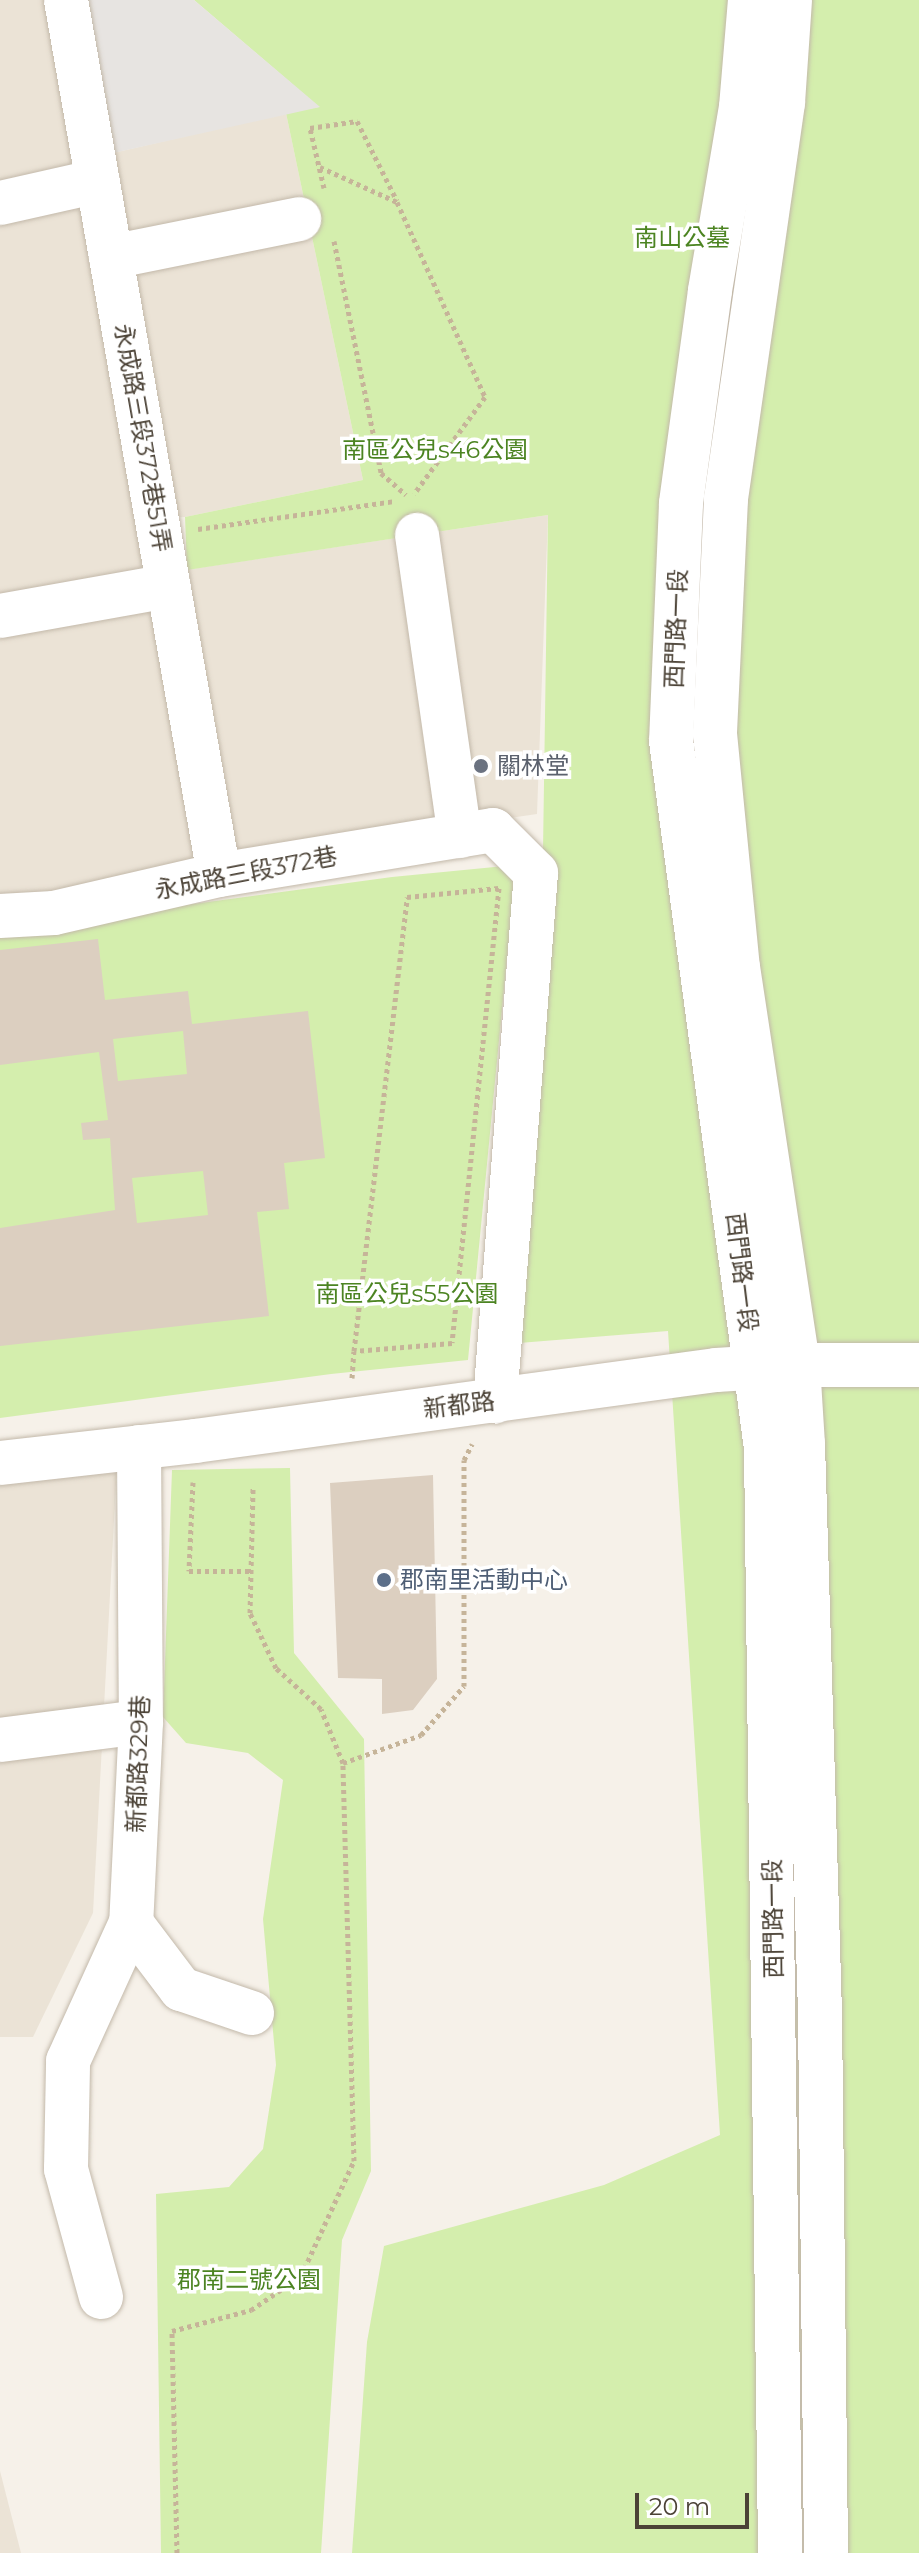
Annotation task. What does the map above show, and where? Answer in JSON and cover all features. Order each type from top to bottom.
[{"type":"street","name":"永成路三段372巷51弄","points":[[66,0],[162,535],[168,586],[219,875]]},
{"type":"street","name":"西門路一段","points":[[750,0],[741,107],[710,291],[681,504],[671,741],[766,1448],[780,2553]]},
{"type":"street","name":"西門路一段","points":[[790,0],[783,103],[726,499],[715,734],[738,967],[798,1365],[811,1629],[826,2553]]},
{"type":"street","points":[[0,203],[98,181]]},
{"type":"street","points":[[111,257],[319,215]]},
{"type":"street","points":[[414,517],[477,833],[536,873],[495,1401]]},
{"type":"street","points":[[0,616],[168,586]]},
{"type":"street","name":"永成路三段372巷","points":[[0,916],[54,913],[219,875],[477,833]]},
{"type":"street","name":"新都路","points":[[0,1463],[195,1441],[754,1367],[919,1365]]},
{"type":"street","name":"新都路329巷","points":[[131,1923],[141,1722],[139,1447]]},
{"type":"street","points":[[0,1740],[141,1722]]},
{"type":"street","points":[[101,2297],[66,2169],[68,2061],[131,1923],[181,1989],[252,2013]]},
{"type":"path","points":[[357,121],[485,397],[414,517],[381,473],[319,215],[320,167],[310,128],[357,121]]},
{"type":"path","points":[[320,167],[397,202]]},
{"type":"path","points":[[162,535],[414,517]]},
{"type":"path","points":[[499,888],[452,1343],[354,1351],[407,897],[499,888]]},
{"type":"path","points":[[343,1763],[421,1735],[464,1686],[464,1460],[495,1401]]},
{"type":"path","points":[[195,1441],[189,1571],[251,1571]]},
{"type":"shaded area","points":[[0,0],[81,0],[113,153],[286,113],[363,480],[185,517],[152,518],[158,574],[548,515],[537,814],[225,860],[0,906]]},
{"type":"shaded area","points":[[81,0],[194,0],[320,107],[113,153]]},
{"type":"shaded area","points":[[117,1464],[93,1913],[33,2037],[0,2037],[0,1480]]},
{"type":"shaded area","points":[[0,2471],[21,2553],[0,2553]]},
{"type":"green space","name":"南山公墓","points":[[194,0],[919,0],[919,2553],[352,2553],[367,2342],[384,2246],[604,2185],[720,2135],[668,1331],[519,1343],[543,850],[548,515],[187,570],[185,517],[363,480],[286,113],[319,107]]},
{"type":"green space","name":"南區公兒s55公園","points":[[516,865],[468,1360],[331,1374],[0,1418],[0,930],[392,877]]},
{"type":"green space","name":"郡南二號公園","points":[[290,1468],[294,1653],[364,1739],[371,2171],[342,2240],[321,2553],[161,2553],[156,2194],[229,2187],[263,2149],[276,2065],[263,1919],[283,1780],[248,1753],[186,1743],[163,1717],[172,1470]]},
{"type":"building","points":[[98,939],[105,1000],[188,991],[192,1024],[308,1011],[325,1158],[284,1163],[289,1209],[257,1212],[269,1316],[0,1346],[0,1228],[115,1210],[110,1138],[83,1140],[81,1123],[108,1120],[99,1052],[0,1065],[0,950]],"holes":[[[183,1031],[187,1074],[118,1081],[113,1039]],[[203,1171],[208,1215],[137,1223],[132,1178]]]},
{"type":"building","name":"郡南里活動中心","points":[[433,1475],[437,1679],[413,1710],[382,1714],[382,1679],[338,1678],[330,1483]]},
{"type":"place","name":"關林堂","points":[[481,766]]},
{"type":"place","name":"郡南里活動中心","points":[[384,1580]]},
{"type":"park label","name":"南區公兒s46公園","points":[[435,450]]}]
